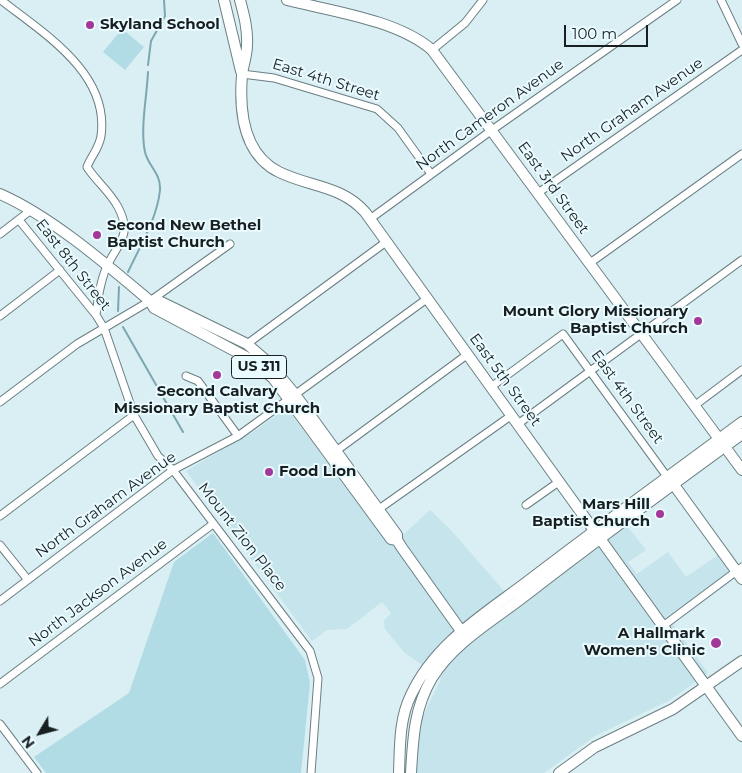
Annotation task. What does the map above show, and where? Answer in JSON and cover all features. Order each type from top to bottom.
[{"type":"main road","name":"East 5th Street","points":[[224,0],[242,74],[244,127],[251,146],[260,159],[281,173],[344,194],[356,203],[428,298],[742,736]]},
{"type":"main road","name":"East 5th Street","points":[[240,0],[247,35],[247,51],[242,74]]},
{"type":"main road","name":"East 3rd Street","points":[[287,0],[397,28],[416,37],[432,50],[742,470]]},
{"type":"main road","name":"US 311","points":[[0,194],[31,210],[108,266],[150,301],[154,308],[250,359],[273,378],[291,396],[336,451],[398,535],[397,540],[465,635]]},
{"type":"main road","name":"US 311","points":[[150,301],[158,301],[247,344],[268,362],[391,539],[397,540]]},
{"type":"main road","points":[[202,334],[207,331],[237,345],[247,344]]},
{"type":"main road","points":[[399,773],[402,722],[410,695],[430,664],[465,635],[722,443],[742,422]]},
{"type":"main road","points":[[722,443],[742,434]]},
{"type":"main road","name":"East 4th Street","points":[[671,481],[740,572]]},
{"type":"main road","points":[[411,773],[414,724],[422,700],[433,677],[465,635]]},
{"type":"main road","points":[[562,772],[595,748],[658,718],[742,661]]},
{"type":"street","points":[[1,0],[69,55],[79,67],[94,93],[102,128],[98,148],[87,167],[118,206],[125,232],[123,242],[108,266],[99,292],[96,315]]},
{"type":"street","points":[[432,50],[465,22],[483,0]]},
{"type":"street","name":"North Cameron Avenue","points":[[370,220],[492,130],[677,0]]},
{"type":"street","points":[[721,0],[742,44]]},
{"type":"street","name":"North Graham Avenue","points":[[538,192],[742,50]]},
{"type":"street","name":"East 4th Street","points":[[242,74],[274,78],[377,109],[398,128],[432,174]]},
{"type":"street","points":[[590,263],[742,154]]},
{"type":"street","points":[[0,234],[31,210]]},
{"type":"street","name":"East 8th Street","points":[[19,220],[96,315],[104,328]]},
{"type":"street","points":[[247,344],[386,242]]},
{"type":"street","points":[[0,402],[77,344],[150,301],[230,244]]},
{"type":"street","points":[[518,424],[742,260]]},
{"type":"street","points":[[0,316],[60,270]]},
{"type":"street","name":"North Graham Avenue","points":[[0,601],[173,470],[238,436],[428,298]]},
{"type":"street","name":"Mount Zion Place","points":[[104,328],[134,416],[158,456],[173,470],[273,600],[313,658],[318,688],[311,773]]},
{"type":"street","name":"East 4th Street","points":[[491,387],[563,334],[671,481]]},
{"type":"street","points":[[336,451],[468,354]]},
{"type":"street","points":[[694,406],[742,370]]},
{"type":"street","points":[[186,376],[198,382],[238,436]]},
{"type":"street","points":[[378,509],[512,415]]},
{"type":"street","points":[[0,516],[134,416]]},
{"type":"street","points":[[526,505],[560,482]]},
{"type":"street","name":"North Jackson Avenue","points":[[0,684],[213,524]]},
{"type":"street","points":[[0,545],[28,580]]},
{"type":"street","points":[[663,626],[740,572]]},
{"type":"street","points":[[0,724],[37,773]]},
{"type":"shaded area","points":[[122,29],[144,47],[125,70],[103,52]]},
{"type":"shaded area","points":[[287,408],[371,522],[404,534],[430,510],[450,529],[503,590],[513,612],[627,526],[646,550],[628,562],[637,574],[668,552],[686,577],[718,555],[734,579],[673,624],[708,673],[670,700],[595,736],[544,773],[415,773],[422,718],[441,679],[404,652],[385,629],[384,621],[391,613],[382,602],[347,629],[327,630],[312,641],[186,471],[256,430]]},
{"type":"shaded area","points":[[213,533],[305,660],[310,683],[301,773],[46,773],[34,757],[129,693],[174,562]]},
{"type":"waterway","points":[[148,65],[151,41],[165,16],[164,0]]},
{"type":"waterway","points":[[128,272],[152,222],[160,190],[160,184],[145,152],[144,143],[143,122],[148,72]]},
{"type":"waterway","points":[[118,311],[119,287]]},
{"type":"waterway","points":[[123,327],[183,432]]},
{"type":"place","name":"Skyland School","points":[[90,25]]},
{"type":"place","name":"Second New Bethel Baptist Church","points":[[97,235]]},
{"type":"place","name":"Mount Glory Missionary Baptist Church","points":[[698,321]]},
{"type":"place","name":"Second Calvary Missionary Baptist Church","points":[[217,375]]},
{"type":"place","name":"Food Lion","points":[[269,472]]},
{"type":"place","name":"Mars Hill Baptist Church","points":[[660,514]]},
{"type":"place","name":"A Hallmark Women's Clinic","points":[[716,643]]}]
